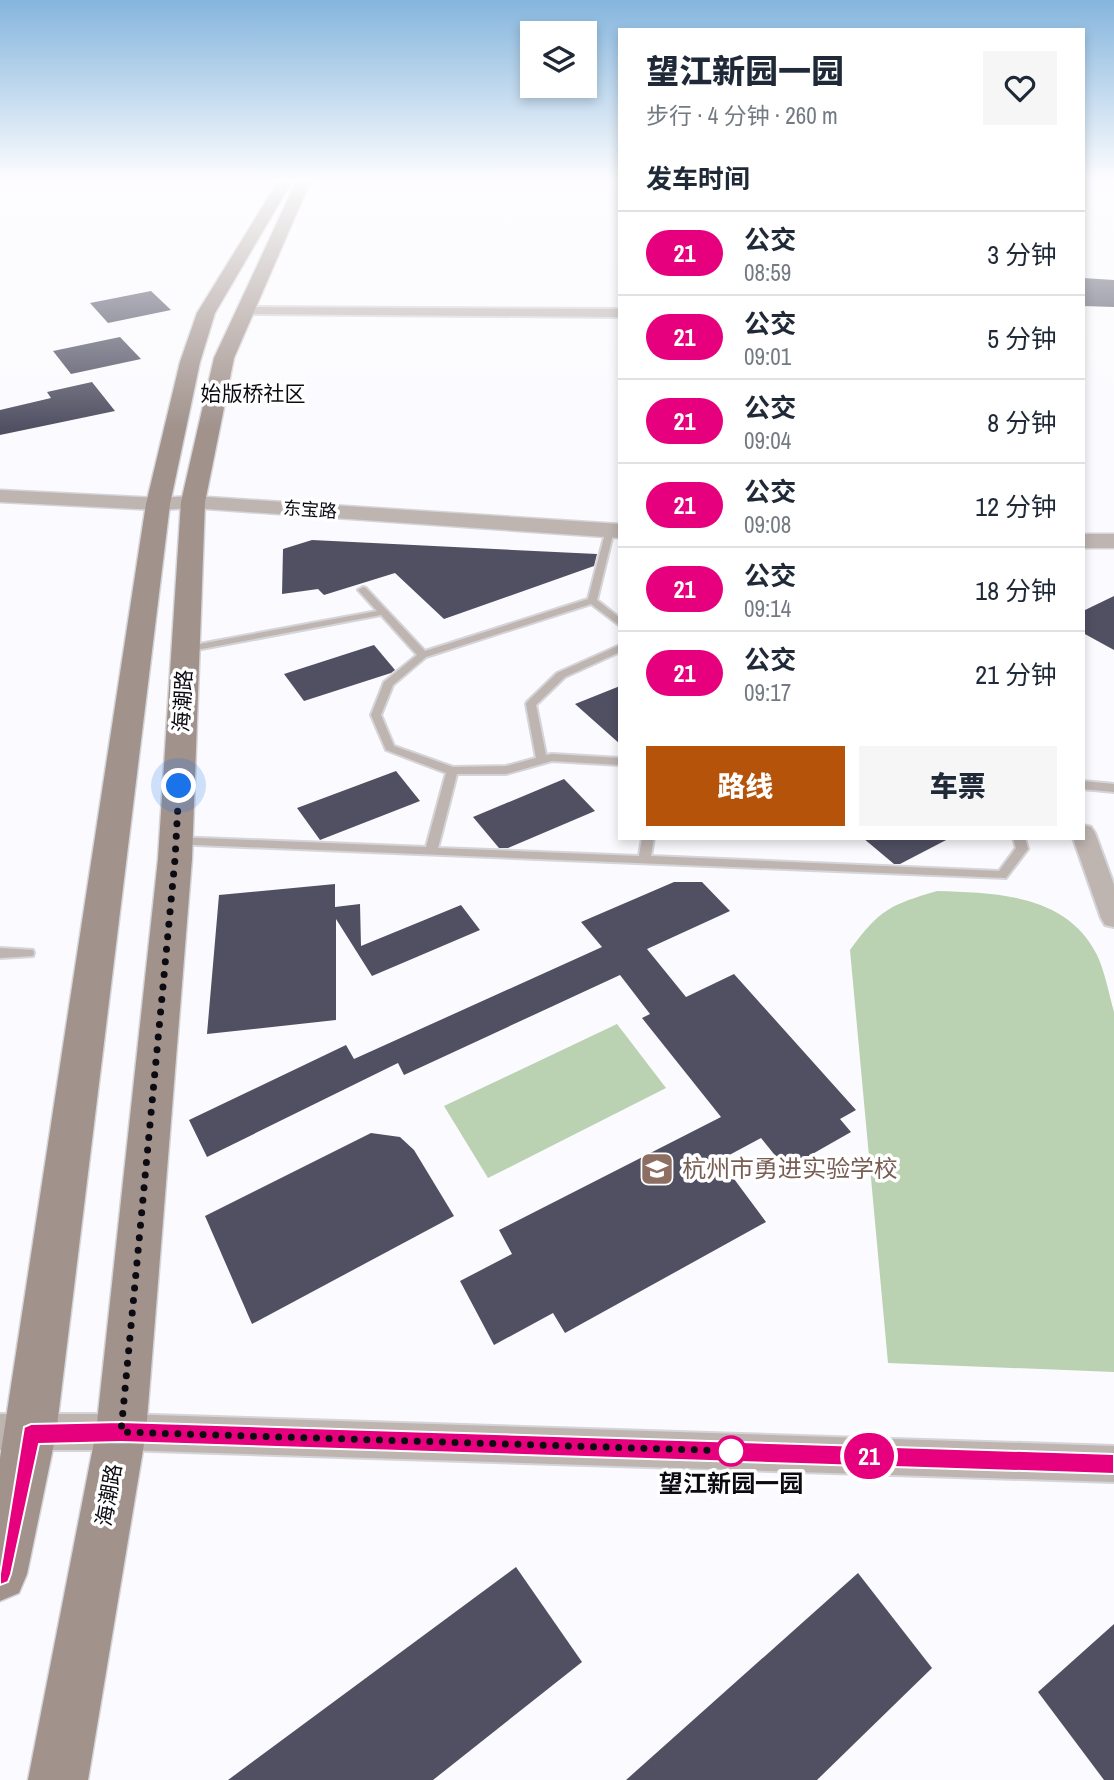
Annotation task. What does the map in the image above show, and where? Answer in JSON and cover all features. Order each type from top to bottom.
[{"type":"main road","name":"海潮路","points":[[0,1574],[16,1433],[175,503],[190,362],[206,313],[236,263]]},
{"type":"main road","name":"海潮路","points":[[58,1780],[121,1432],[176,841],[186,649],[175,503],[224,358],[266,263]]},
{"type":"street","points":[[244,311],[618,313]]},
{"type":"street","name":"东宝路","points":[[0,496],[175,503],[615,531]]},
{"type":"street","points":[[1085,541],[1114,541]]},
{"type":"street","points":[[1085,838],[1114,918]]},
{"type":"street","points":[[16,1433],[121,1432],[1114,1464]]},
{"type":"lane","points":[[592,601],[615,531]]},
{"type":"lane","points":[[363,590],[423,655]]},
{"type":"lane","points":[[592,601],[618,621]]},
{"type":"lane","points":[[592,601],[423,655],[387,684],[376,715],[390,748],[453,771],[506,770],[552,757],[618,762]]},
{"type":"lane","points":[[186,649],[384,612]]},
{"type":"lane","points":[[542,760],[531,704],[561,674],[618,649]]},
{"type":"lane","points":[[431,851],[453,771]]},
{"type":"lane","points":[[1085,785],[1114,788]]},
{"type":"lane","points":[[643,860],[648,840]]},
{"type":"lane","points":[[176,841],[1002,875],[1022,849],[1020,840]]},
{"type":"lane","points":[[0,953],[28,953]]},
{"type":"green space","points":[[937,891],[1006,896],[1049,908],[1068,920],[1084,935],[1100,962],[1114,1012],[1114,1372],[888,1363],[850,950],[870,925],[887,910]]},
{"type":"green space","points":[[617,1024],[666,1088],[488,1178],[444,1106]]},
{"type":"building","points":[[1085,278],[1114,280],[1114,307],[1085,306]]},
{"type":"building","points":[[151,291],[171,310],[108,323],[90,303]]},
{"type":"building","points":[[120,337],[141,359],[71,374],[53,351]]},
{"type":"building","points":[[92,382],[115,411],[0,435],[0,410],[51,398],[47,392]]},
{"type":"building","points":[[312,540],[597,554],[594,566],[444,619],[395,573],[324,595],[318,589],[282,594],[283,549]]},
{"type":"building","points":[[1114,596],[1114,650],[1085,634],[1085,610]]},
{"type":"building","points":[[374,645],[395,670],[391,673],[304,701],[284,674]]},
{"type":"building","points":[[618,687],[618,742],[575,704]]},
{"type":"building","points":[[396,771],[420,801],[320,840],[297,808]]},
{"type":"building","points":[[564,779],[595,811],[508,848],[499,848],[473,817]]},
{"type":"building","points":[[865,840],[946,840],[900,864],[894,864]]},
{"type":"building","points":[[674,882],[702,882],[730,911],[647,949],[686,997],[734,974],[856,1110],[840,1119],[851,1132],[786,1169],[761,1138],[720,1160],[766,1222],[565,1333],[553,1313],[494,1345],[460,1281],[512,1254],[499,1230],[721,1117],[642,1018],[650,1014],[620,975],[404,1075],[398,1063],[207,1157],[189,1120],[346,1045],[354,1059],[602,947],[581,922]]},
{"type":"building","points":[[335,884],[335,907],[360,904],[361,946],[461,905],[480,930],[372,976],[336,919],[336,1020],[207,1034],[219,895]]},
{"type":"building","points":[[371,1133],[400,1137],[414,1150],[454,1216],[252,1324],[205,1216]]},
{"type":"building","points":[[516,1567],[582,1662],[433,1780],[228,1780]]},
{"type":"building","points":[[858,1573],[932,1668],[817,1780],[626,1780]]},
{"type":"building","points":[[1114,1624],[1114,1780],[1104,1780],[1038,1692]]},
{"type":"bus line","name":"21","points":[[0,1574],[31,1434],[121,1432],[1114,1464]]},
{"type":"place","name":"杭州市勇进实验学校","points":[[657,1169]]},
{"type":"place","name":"望江新园一园","points":[[731,1451]]},
{"type":"district","name":"始版桥社区","points":[[253,394]]},
{"type":"route","points":[[179,786],[175,859],[121,1432],[731,1451]]}]
